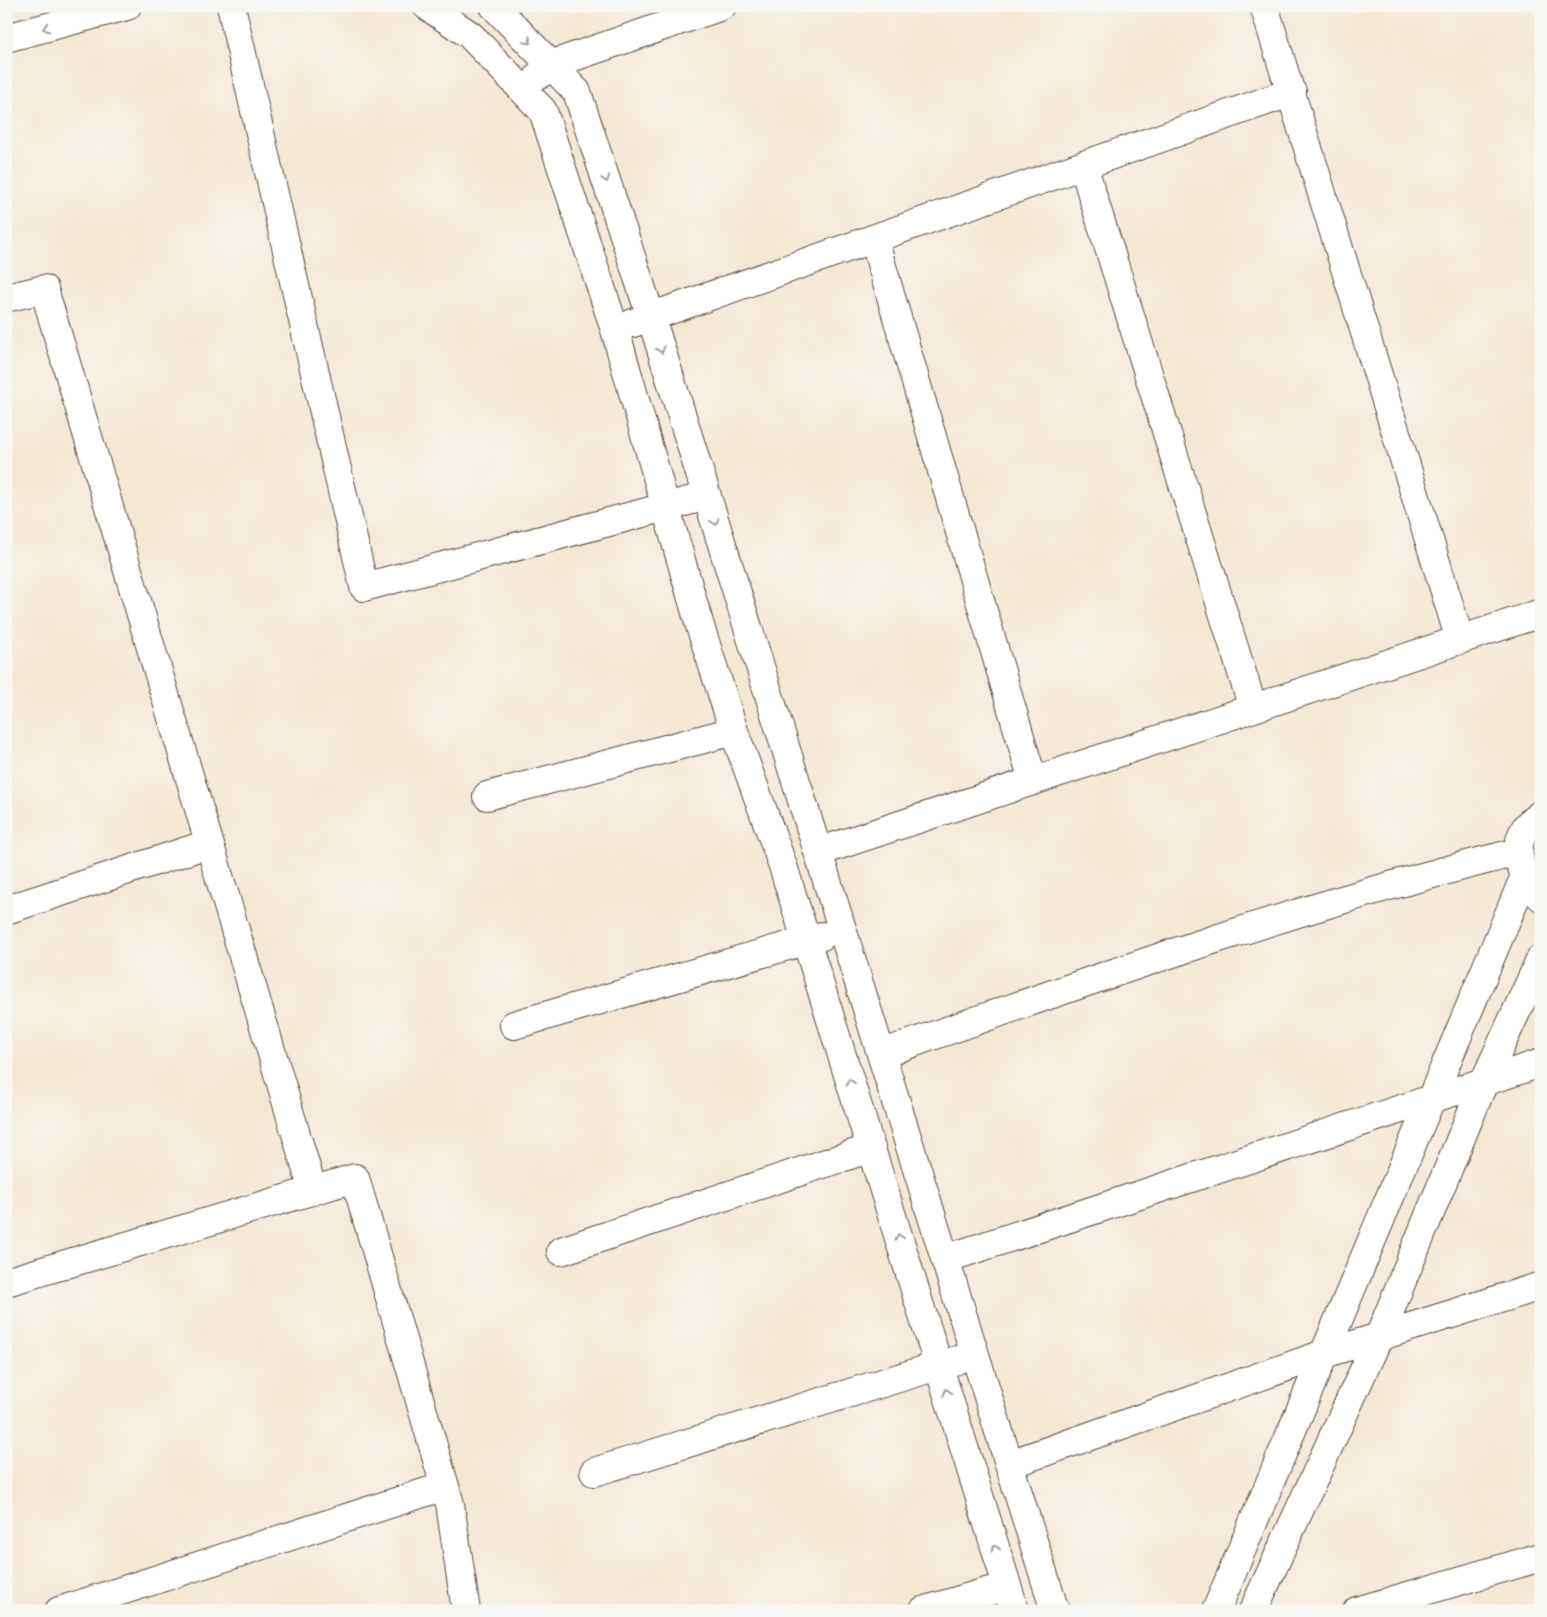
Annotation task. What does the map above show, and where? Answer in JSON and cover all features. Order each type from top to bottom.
[{"type":"street","points":[[6,38],[127,6]]},
{"type":"street","points":[[231,6],[364,587],[707,496]]},
{"type":"street","points":[[426,6],[470,35],[543,111],[615,330],[665,507],[734,731],[783,866],[1011,1598],[923,1611]]},
{"type":"street","points":[[494,6],[577,92],[651,317],[1055,1611]]},
{"type":"street","points":[[522,90],[550,65],[722,6]]},
{"type":"street","points":[[1264,6],[1460,640]]},
{"type":"street","points":[[615,330],[1292,92]]},
{"type":"street","points":[[1083,165],[1253,708]]},
{"type":"street","points":[[874,238],[1034,781]]},
{"type":"street","points":[[6,298],[44,289],[313,1191]]},
{"type":"street","points":[[818,852],[1541,613]]},
{"type":"street","points":[[487,796],[734,731]]},
{"type":"street","points":[[1216,1611],[1431,1098],[1533,888],[1518,852],[1526,827],[1541,814]]},
{"type":"street","points":[[6,910],[208,844]]},
{"type":"street","points":[[881,1054],[1122,969],[1372,891],[1518,852]]},
{"type":"street","points":[[514,1025],[843,930]]},
{"type":"street","points":[[1253,1611],[1380,1337],[1484,1082],[1541,958]]},
{"type":"street","points":[[945,1259],[1541,1063]]},
{"type":"street","points":[[561,1252],[871,1148]]},
{"type":"street","points":[[6,1282],[355,1178],[450,1504],[466,1611]]},
{"type":"street","points":[[1010,1464],[1324,1354],[1541,1286]]},
{"type":"street","points":[[594,1472],[975,1354]]},
{"type":"street","points":[[59,1611],[445,1486]]},
{"type":"street","points":[[1357,1611],[1541,1557]]}]
